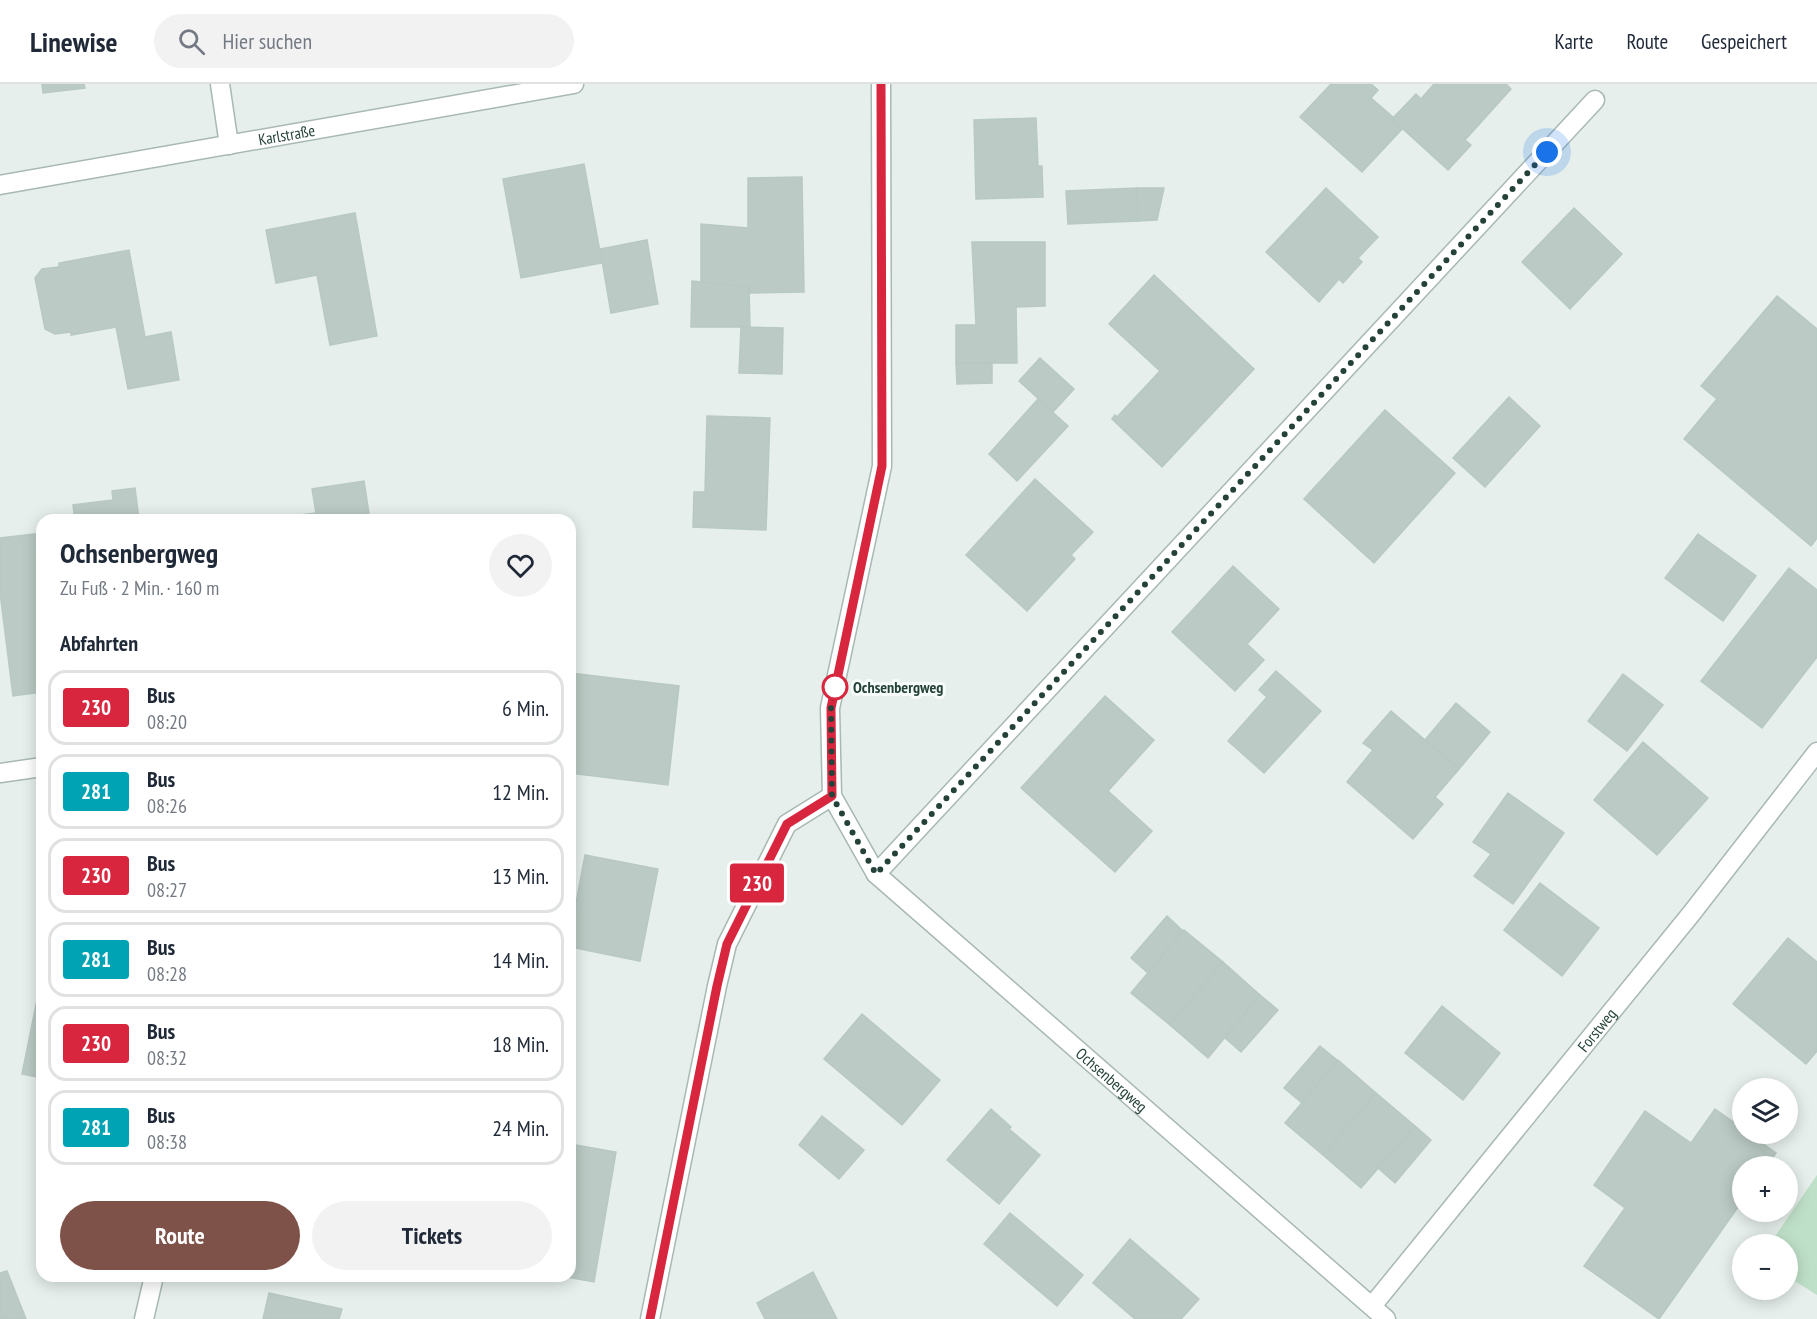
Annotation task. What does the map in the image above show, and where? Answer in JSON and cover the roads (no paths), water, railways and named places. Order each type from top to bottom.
[{"type":"street","points":[[220,84],[229,145]]},
{"type":"street","name":"Karlstraße","points":[[0,185],[574,84]]},
{"type":"street","name":"Ochsenbergweg","points":[[881,84],[882,466],[831,708],[832,796],[876,874],[1386,1319]]},
{"type":"street","points":[[876,874],[1595,100]]},
{"type":"street","name":"Forstweg","points":[[1372,1306],[1691,914],[1817,752]]},
{"type":"street","points":[[0,773],[36,768]]},
{"type":"street","points":[[650,1319],[714,997],[727,944],[787,824],[832,796]]},
{"type":"street","points":[[144,1319],[153,1282]]},
{"type":"place","name":"Ochsenbergweg","points":[[835,687]]}]
